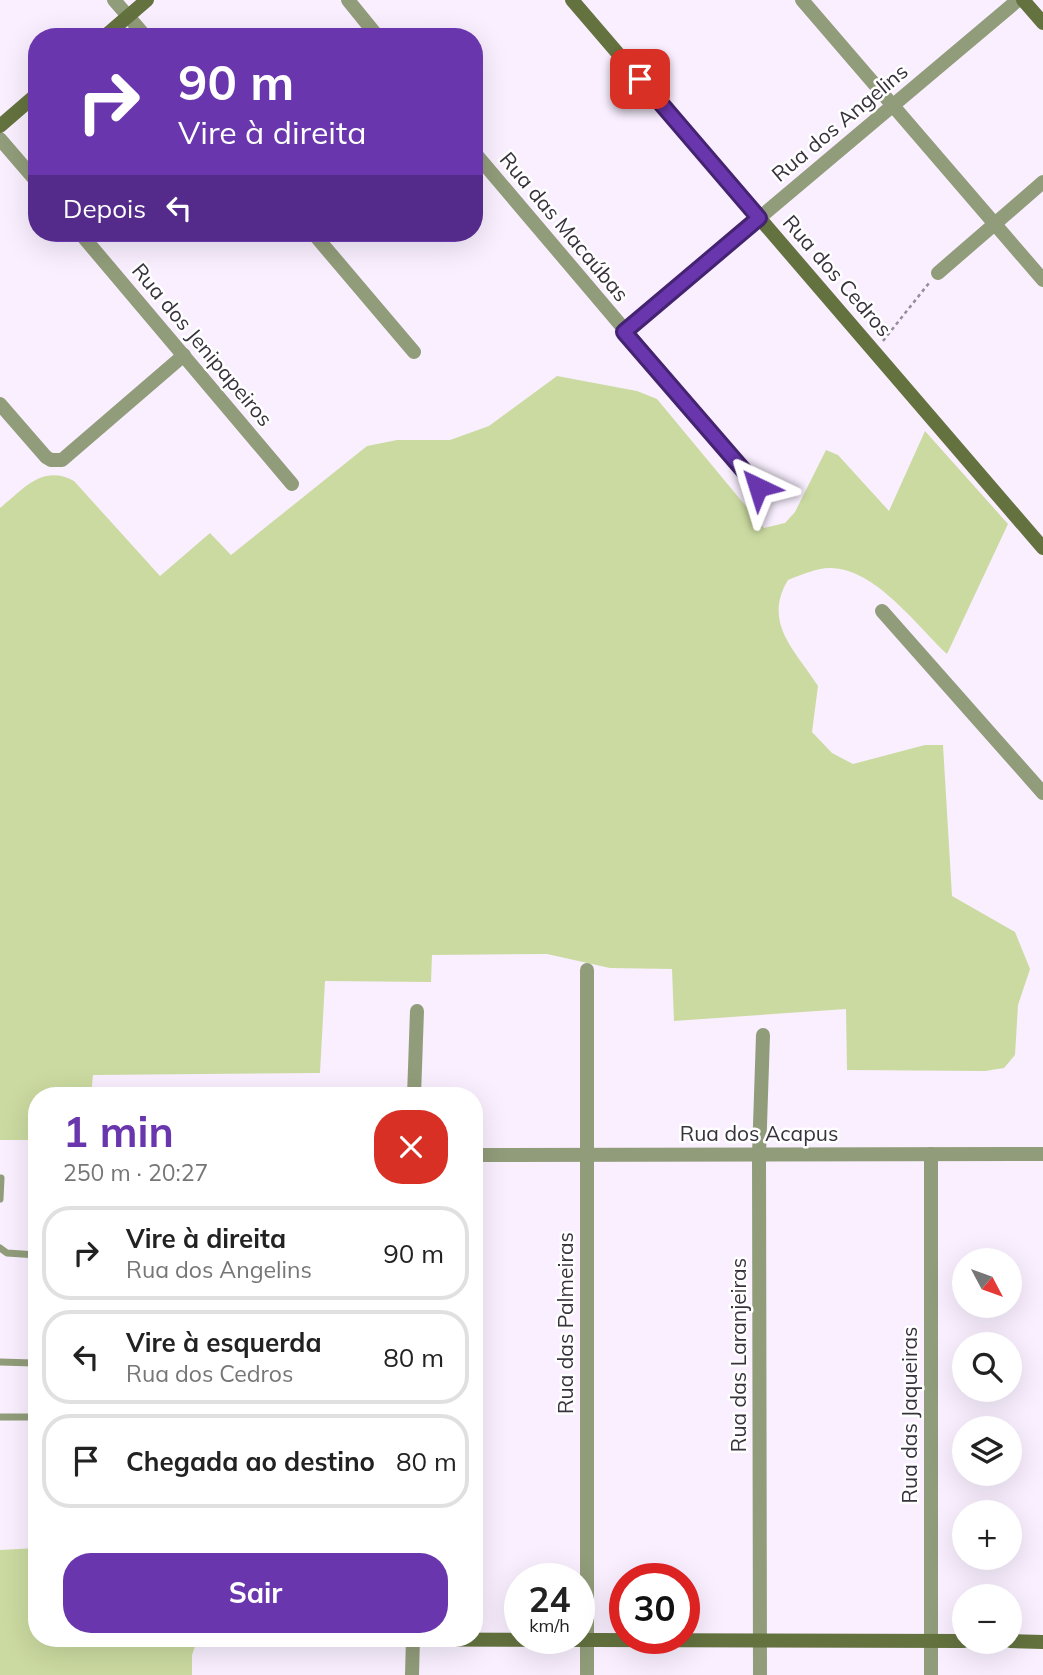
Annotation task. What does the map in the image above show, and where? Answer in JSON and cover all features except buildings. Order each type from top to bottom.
[{"type":"street","points":[[114,0],[138,28]]},
{"type":"street","points":[[114,28],[147,0]]},
{"type":"street","points":[[348,0],[371,28]]},
{"type":"street","name":"Rua dos Cedros","points":[[572,0],[1043,548]]},
{"type":"street","points":[[802,0],[1043,280]]},
{"type":"street","points":[[1021,0],[1043,23]]},
{"type":"street","name":"Rua dos Angelins","points":[[624,332],[1021,0]]},
{"type":"street","points":[[0,126],[28,102]]},
{"type":"street","points":[[0,139],[28,172]]},
{"type":"street","name":"Rua das Macaúbas","points":[[483,163],[758,487]]},
{"type":"street","points":[[938,273],[1043,182]]},
{"type":"street","name":"Rua dos Jenipapeiros","points":[[88,242],[292,484]]},
{"type":"street","points":[[321,242],[414,352]]},
{"type":"street","points":[[0,404],[46,457],[56,461],[68,456],[184,355]]},
{"type":"street","points":[[882,611],[1043,793]]},
{"type":"street","name":"Rua das Palmeiras","points":[[587,970],[588,1563]]},
{"type":"street","points":[[414,1087],[417,1011]]},
{"type":"street","name":"Rua das Laranjeiras","points":[[760,1675],[759,1154],[763,1035]]},
{"type":"street","name":"Rua das Jaqueiras","points":[[930,1154],[931,1675]]},
{"type":"street","name":"Rua dos Acapus","points":[[483,1155],[1043,1154]]},
{"type":"street","points":[[483,1639],[504,1640]]},
{"type":"street","points":[[595,1640],[952,1641]]},
{"type":"street","points":[[1022,1642],[1043,1642]]},
{"type":"street","points":[[412,1647],[412,1675]]},
{"type":"street","name":"Rua das Palmeiras","points":[[587,1675],[588,1654]]},
{"type":"lane","points":[[0,1199],[1,1178]]},
{"type":"lane","points":[[0,1248],[7,1253],[28,1254]]},
{"type":"lane","points":[[0,1362],[28,1363]]},
{"type":"lane","points":[[0,1418],[28,1417]]},
{"type":"path","points":[[874,352],[938,273]]},
{"type":"green space","points":[[557,376],[637,391],[657,399],[764,528],[785,523],[795,512],[826,450],[838,455],[889,511],[925,431],[1008,524],[947,654],[894,600],[863,578],[847,571],[825,568],[788,580],[781,595],[779,610],[785,636],[818,686],[812,732],[832,753],[853,764],[925,745],[943,745],[952,896],[1015,932],[1030,969],[1018,1005],[1015,1055],[1004,1068],[985,1071],[847,1070],[846,1009],[674,1021],[672,969],[610,968],[547,954],[432,955],[431,982],[325,981],[320,1073],[93,1075],[92,1087],[28,1087],[28,1140],[0,1140],[0,508],[34,481],[52,475],[63,476],[74,481],[160,576],[210,533],[231,555],[367,446],[397,440],[450,440],[489,426]]},
{"type":"green space","points":[[28,1548],[28,1647],[195,1647],[192,1675],[0,1675],[0,1550]]},
{"type":"route","points":[[640,79],[759,218],[624,332],[758,487]]}]
